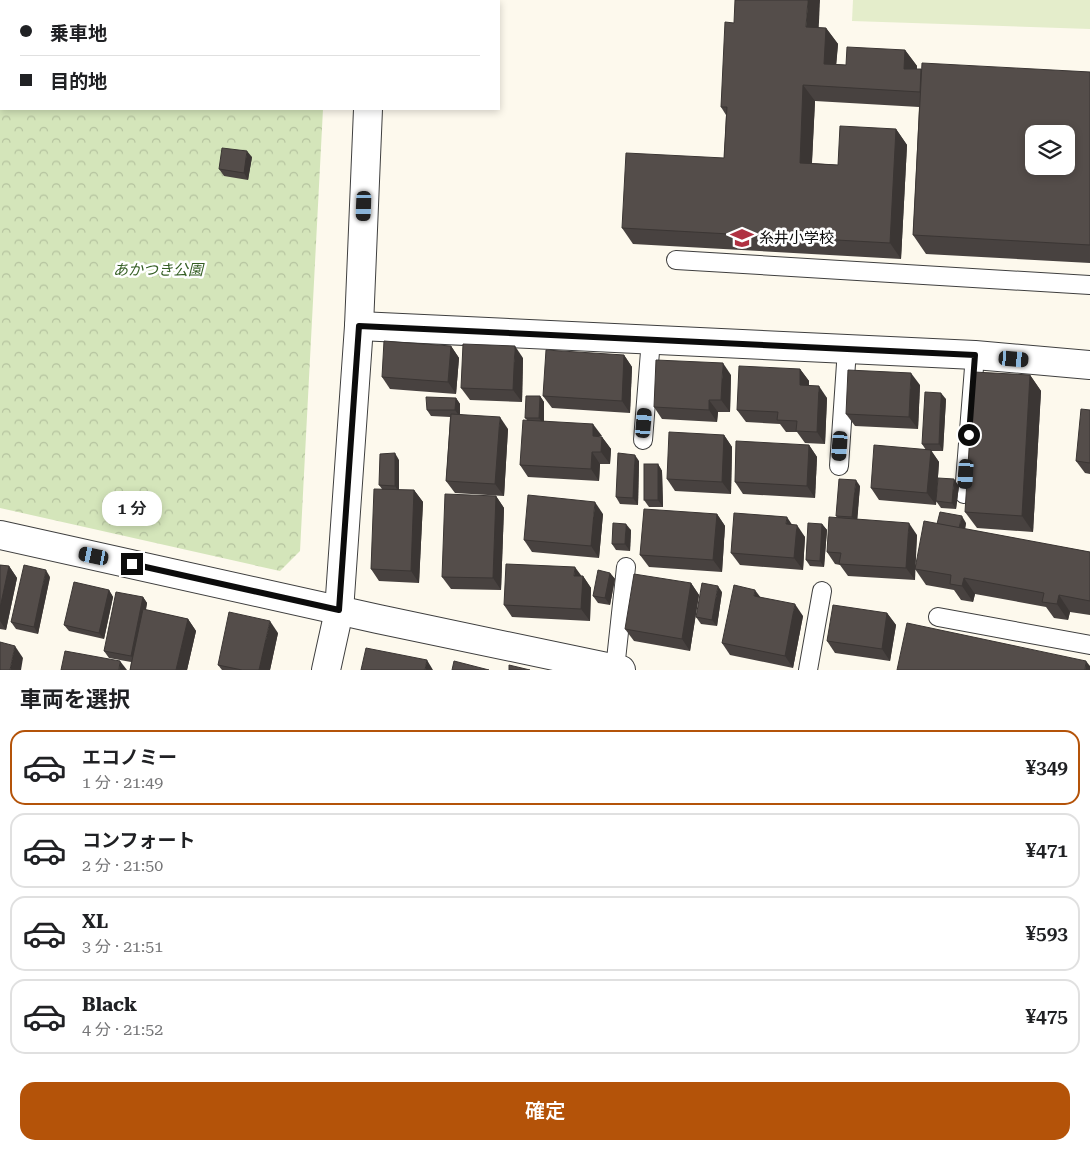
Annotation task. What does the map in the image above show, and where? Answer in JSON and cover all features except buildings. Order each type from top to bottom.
[{"type":"street","points":[[326,670],[339,610],[359,326],[368,110]]},
{"type":"street","points":[[359,326],[975,355],[1090,365]]},
{"type":"street","points":[[0,535],[618,669]]},
{"type":"lane","points":[[676,260],[1090,285]]},
{"type":"lane","points":[[643,440],[651,340]]},
{"type":"lane","points":[[839,466],[847,349]]},
{"type":"lane","points":[[964,494],[975,355]]},
{"type":"lane","points":[[618,669],[626,567]]},
{"type":"lane","points":[[808,670],[822,591]]},
{"type":"lane","points":[[938,617],[1090,645]]},
{"type":"green space","points":[[853,0],[1090,0],[1090,29],[852,21]]},
{"type":"green space","name":"あかつき公園","points":[[0,110],[323,110],[300,551],[280,571],[0,508]]},
{"type":"place","name":"糸井小学校","points":[[742,238]]},
{"type":"route","points":[[132,564],[339,610],[359,326],[975,355],[969,435]]}]
